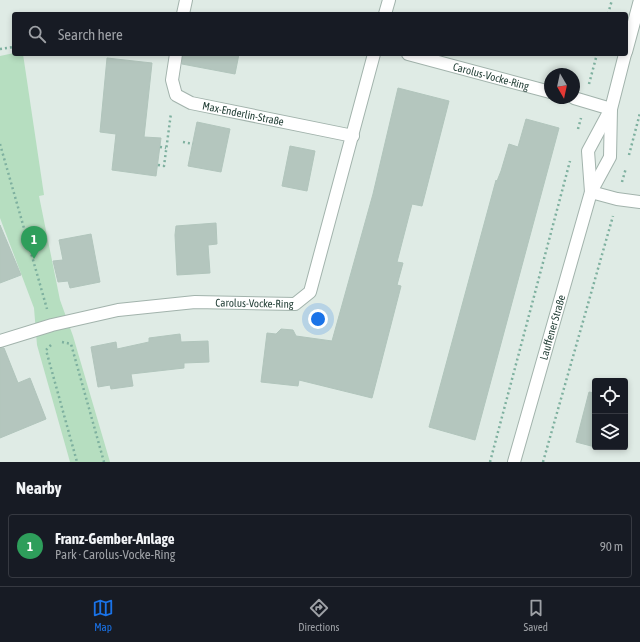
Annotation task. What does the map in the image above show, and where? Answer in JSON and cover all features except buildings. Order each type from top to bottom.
[{"type":"street","points":[[183,12],[186,0]]},
{"type":"street","points":[[385,12],[388,0]]},
{"type":"street","name":"Lauffener Straße","points":[[628,45],[640,0]]},
{"type":"street","points":[[176,56],[172,80],[176,95]]},
{"type":"street","name":"Carolus-Vocke-Ring","points":[[0,341],[52,325],[118,310],[195,302],[295,304],[310,292],[373,56]]},
{"type":"street","name":"Carolus-Vocke-Ring","points":[[415,56],[544,90]]},
{"type":"street","name":"Lauffener Straße","points":[[591,192],[588,151],[611,109],[625,56]]},
{"type":"street","name":"Max-Enderlin-Straße","points":[[176,95],[191,103],[353,136]]},
{"type":"street","points":[[580,99],[611,109]]},
{"type":"street","name":"Lauffener Straße","points":[[514,462],[591,192],[610,158],[611,109]]},
{"type":"street","points":[[591,192],[617,199],[640,202]]},
{"type":"path","points":[[609,12],[612,0]]},
{"type":"path","points":[[0,49],[12,48]]},
{"type":"path","points":[[580,97],[597,56]]},
{"type":"path","points":[[158,165],[164,166],[170,118],[176,95]]},
{"type":"path","points":[[578,132],[579,104]]},
{"type":"path","points":[[543,462],[640,113]]},
{"type":"path","points":[[183,142],[193,144]]},
{"type":"path","points":[[0,144],[52,325]]},
{"type":"path","points":[[160,147],[166,148]]},
{"type":"path","points":[[490,462],[572,154]]},
{"type":"path","points":[[77,462],[46,350],[56,340],[70,344],[104,462]]},
{"type":"green space","points":[[12,53],[12,56],[23,56],[44,195],[39,196],[60,300],[73,336],[110,462],[70,462],[37,345],[34,308],[0,218],[0,56]]},
{"type":"place","name":"Franz-Gember-Anlage","points":[[34,259]]}]
